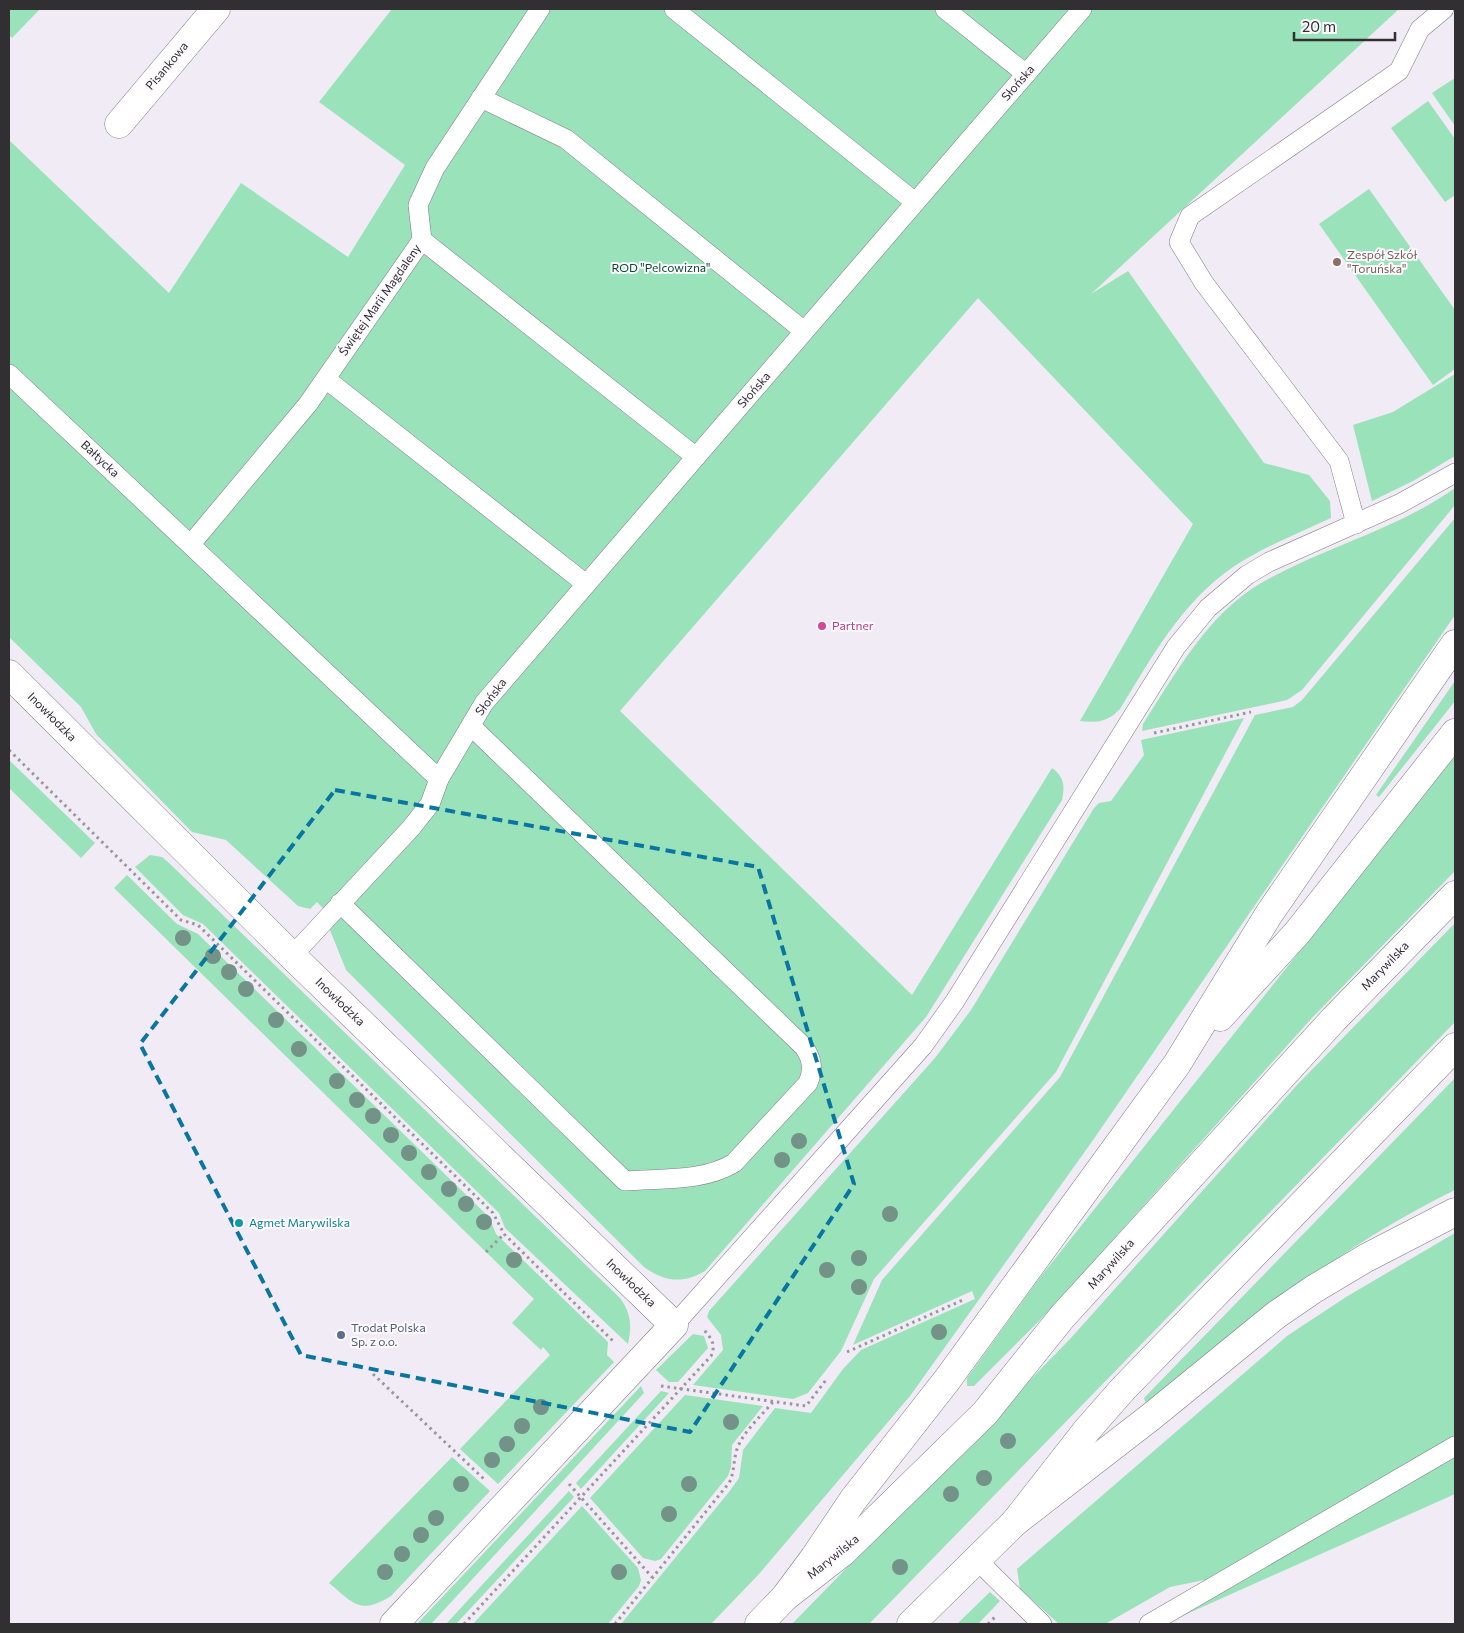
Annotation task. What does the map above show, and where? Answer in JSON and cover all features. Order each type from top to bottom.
[{"type":"main road","name":"Pisankowa","points":[[119,124],[216,9]]},
{"type":"main road","points":[[785,1597],[853,1500],[947,1380],[1177,1064],[1268,914],[1455,644]]},
{"type":"main road","name":"Inowłodzka","points":[[11,681],[292,956],[680,1319]]},
{"type":"main road","points":[[1177,1064],[1297,933],[1455,733]]},
{"type":"main road","name":"Marywilska","points":[[759,1624],[785,1597],[843,1552],[985,1413],[1062,1317],[1334,1019],[1455,895]]},
{"type":"main road","points":[[911,1624],[1015,1522],[1087,1430],[1123,1389],[1455,1047]]},
{"type":"main road","points":[[1015,1522],[1152,1416],[1276,1315],[1366,1258],[1455,1212]]},
{"type":"main road","points":[[394,1624],[680,1319]]},
{"type":"lane","name":"Świętej Marii Magdaleny","points":[[191,544],[308,404],[422,240],[418,205],[424,187],[540,9]]},
{"type":"lane","points":[[674,9],[915,202]]},
{"type":"lane","points":[[945,9],[1026,74]]},
{"type":"lane","name":"Słońska","points":[[292,956],[416,822],[430,804],[439,780],[484,703],[1082,9]]},
{"type":"lane","points":[[1356,524],[1340,461],[1204,283],[1179,242],[1190,216],[1399,71],[1420,29],[1444,9]]},
{"type":"lane","points":[[481,98],[566,139],[804,331]]},
{"type":"lane","points":[[422,240],[696,457]]},
{"type":"lane","name":"Bałtycka","points":[[9,374],[439,780]]},
{"type":"lane","points":[[326,378],[586,584]]},
{"type":"lane","points":[[680,1319],[924,1046],[960,993],[1176,647],[1191,626],[1227,590],[1269,562],[1356,524],[1427,490],[1455,473]]},
{"type":"lane","points":[[340,903],[625,1181],[706,1174],[722,1170],[734,1163],[808,1083],[812,1068],[810,1056],[804,1048],[471,726]]},
{"type":"lane","points":[[1149,1624],[1455,1446]]},
{"type":"lane","points":[[977,1560],[1042,1624]]},
{"type":"path","points":[[1118,741],[1251,712]]},
{"type":"path","points":[[9,750],[181,920],[198,925],[493,1213],[504,1234],[614,1341],[615,1349],[657,1386],[806,1406],[826,1380]]},
{"type":"path","points":[[486,1252],[504,1234]]},
{"type":"path","points":[[847,1352],[970,1297]]},
{"type":"path","points":[[464,1624],[711,1356],[714,1348],[713,1341],[707,1333],[680,1319]]},
{"type":"path","points":[[373,1374],[508,1501]]},
{"type":"path","points":[[615,1624],[729,1483],[735,1468],[738,1448],[742,1440],[773,1402]]},
{"type":"path","points":[[562,1490],[575,1476]]},
{"type":"path","points":[[569,1483],[652,1577]]},
{"type":"highlighted area","points":[[335,790],[758,867],[854,1184],[690,1432],[301,1355],[140,1044]]},
{"type":"green space","points":[[9,9],[40,9],[12,38],[9,35]]},
{"type":"green space","name":"ROD \"Pelcowizna\"","points":[[392,9],[1399,9],[1091,294],[1128,271],[1264,463],[1309,475],[1330,501],[1331,518],[1256,553],[1233,567],[1198,597],[1169,632],[1116,713],[1102,721],[1080,721],[1193,524],[978,298],[620,711],[912,995],[1052,768],[1063,782],[1062,800],[926,1017],[705,1271],[689,1278],[674,1280],[659,1276],[644,1267],[346,970],[328,925],[329,915],[317,902],[310,909],[298,906],[226,840],[192,832],[96,734],[81,707],[9,637],[9,140],[169,293],[241,183],[348,257],[405,165],[319,102]]},
{"type":"green space","points":[[1455,78],[1455,126],[1432,93]]},
{"type":"green space","points":[[1428,101],[1455,139],[1455,195],[1445,202],[1391,128]]},
{"type":"green space","points":[[1369,189],[1455,310],[1455,369],[1433,385],[1319,224]]},
{"type":"green space","points":[[1455,374],[1455,456],[1413,481],[1372,501],[1353,425],[1393,412]]},
{"type":"green space","points":[[1455,488],[1455,505],[1302,690],[1287,700],[1142,731],[1143,724],[1194,646],[1224,611],[1242,596],[1285,570],[1409,516]]},
{"type":"green space","points":[[1455,518],[1455,615],[1091,1143],[910,1396],[759,1574],[711,1624],[621,1624],[739,1478],[743,1450],[775,1408],[811,1413],[843,1369],[861,1350],[975,1299],[972,1291],[853,1345],[882,1280],[1060,1077],[1255,715],[1293,707],[1302,700]]},
{"type":"green space","points":[[1455,681],[1455,701],[1379,797],[1376,795]]},
{"type":"green space","points":[[1244,718],[1056,1072],[874,1279],[841,1351],[808,1393],[793,1399],[693,1385],[723,1350],[721,1335],[707,1317],[709,1311],[935,1058],[971,1010],[1094,808],[1099,803],[1111,801],[1144,755],[1141,740]]},
{"type":"green space","points":[[1455,756],[1455,871],[1311,1019],[1048,1312],[974,1386],[967,1386],[967,1378],[1038,1280]]},
{"type":"green space","points":[[9,760],[95,843],[81,858],[9,788]]},
{"type":"green space","points":[[150,855],[162,857],[169,863],[620,1298],[630,1320],[628,1344],[505,1228],[499,1213],[203,924],[183,915],[135,867]]},
{"type":"green space","points":[[127,875],[177,924],[198,934],[489,1217],[496,1234],[608,1342],[607,1355],[614,1362],[498,1484],[460,1449],[550,1355],[543,1347],[541,1350],[512,1323],[534,1299],[114,888]]},
{"type":"green space","points":[[1455,923],[1455,1022],[869,1624],[792,1624],[1071,1338],[1297,1085]]},
{"type":"green space","points":[[1455,1078],[1455,1190],[1372,1236],[1294,1288],[1146,1404],[1144,1398]]},
{"type":"green space","points":[[1455,1233],[1455,1494],[1180,1617],[1204,1580],[1170,1587],[1107,1623],[1059,1624],[1020,1589],[1017,1569],[1287,1336],[1346,1297]]},
{"type":"green space","points":[[693,1334],[704,1336],[708,1348],[678,1382],[669,1382],[656,1370]]},
{"type":"green space","points":[[641,1386],[644,1393],[431,1624],[417,1624]]},
{"type":"green space","points":[[661,1391],[669,1393],[581,1489],[576,1483]]},
{"type":"green space","points":[[685,1395],[763,1406],[732,1445],[731,1467],[728,1476],[661,1559],[655,1561],[643,1558],[590,1498]]},
{"type":"green space","points":[[452,1457],[490,1491],[391,1596],[372,1605],[364,1606],[358,1605],[345,1597],[329,1583]]},
{"type":"green space","points":[[569,1491],[574,1497],[456,1624],[446,1624]]},
{"type":"green space","points":[[582,1506],[638,1568],[641,1580],[639,1586],[608,1624],[473,1624]]},
{"type":"green space","points":[[990,1592],[1000,1601],[978,1624],[957,1624]]},
{"type":"place","name":"Zespół Szkół \"Toruńska\"","points":[[1337,262]]},
{"type":"place","name":"Partner","points":[[822,626]]},
{"type":"place","name":"Agmet Marywilska","points":[[239,1223]]},
{"type":"place","name":"Trodat Polska Sp. z o.o.","points":[[341,1335]]}]
